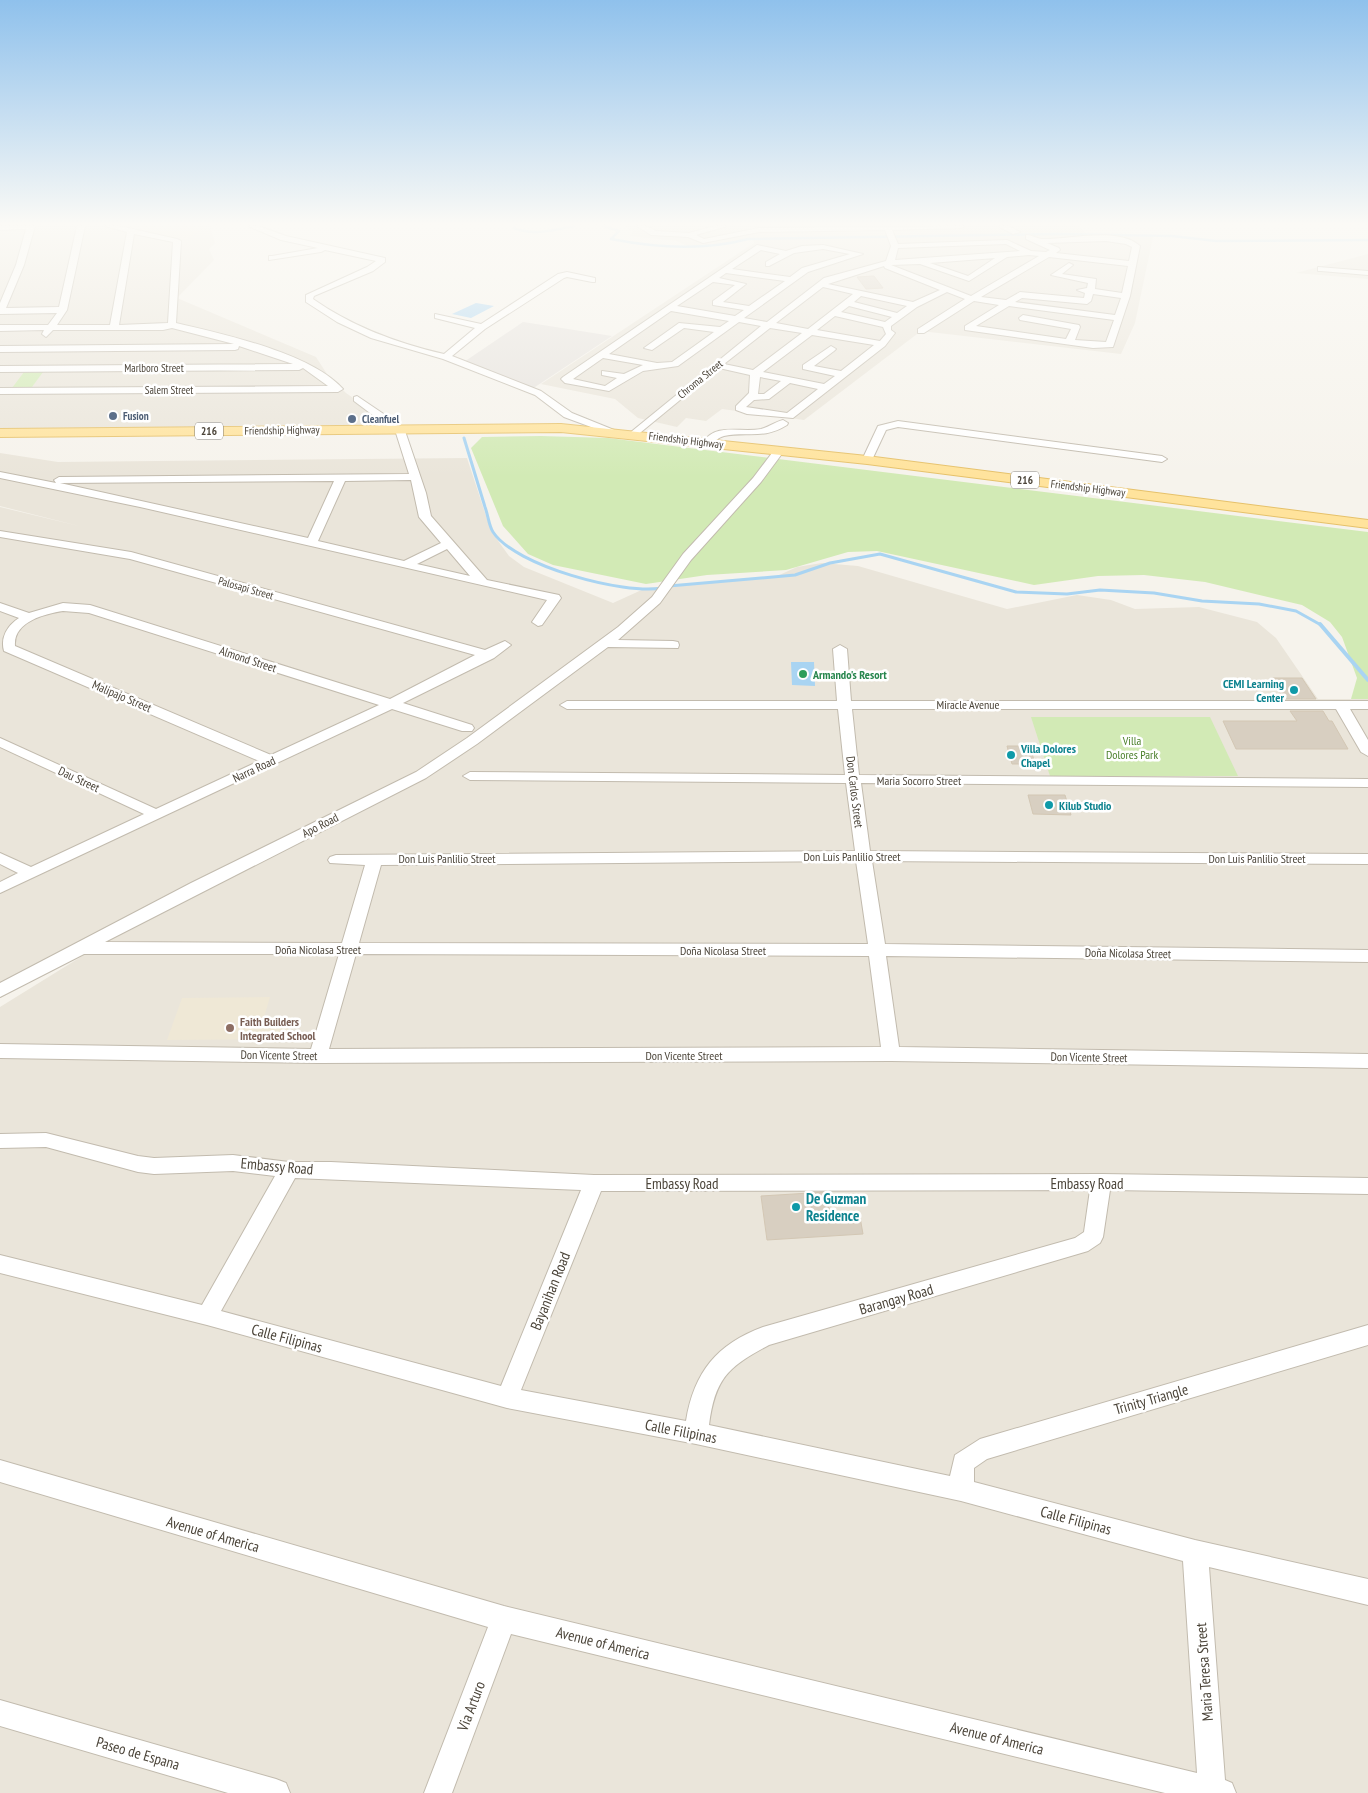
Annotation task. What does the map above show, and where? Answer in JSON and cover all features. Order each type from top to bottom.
[{"type":"main road","name":"Friendship Highway","points":[[0,433],[561,428],[635,434],[867,460],[1368,524]]},
{"type":"street","points":[[1,311],[62,310],[52,328],[7,382]]},
{"type":"street","points":[[114,327],[117,310]]},
{"type":"street","points":[[172,325],[173,310]]},
{"type":"street","points":[[323,310],[347,326],[394,343],[446,357],[538,393],[568,415],[614,432]]},
{"type":"street","points":[[446,357],[482,327],[509,310]]},
{"type":"street","points":[[634,345],[668,310]]},
{"type":"street","points":[[680,310],[882,344]]},
{"type":"street","points":[[721,330],[691,326],[657,348],[634,345],[601,355],[568,377],[568,381],[606,389],[640,368],[675,364],[749,310]]},
{"type":"street","name":"Chroma Street","points":[[635,434],[717,365],[790,310]]},
{"type":"street","points":[[755,373],[837,310]]},
{"type":"street","points":[[873,310],[898,316]]},
{"type":"street","points":[[755,373],[756,391],[754,397],[739,408],[747,411],[789,416],[840,374],[882,344],[898,316],[907,310]]},
{"type":"street","points":[[921,331],[953,310]]},
{"type":"street","points":[[997,310],[968,328],[1101,346],[1110,345],[1120,310]]},
{"type":"street","points":[[1035,310],[1023,318],[1076,326],[1070,341]]},
{"type":"street","points":[[1051,310],[1117,318]]},
{"type":"street","points":[[832,313],[889,329]]},
{"type":"street","points":[[438,316],[482,327]]},
{"type":"street","points":[[0,328],[163,327],[172,325],[207,333],[309,366]]},
{"type":"street","points":[[795,343],[831,349],[806,367],[840,374]]},
{"type":"street","points":[[0,348],[250,347]]},
{"type":"street","points":[[601,355],[662,366]]},
{"type":"street","points":[[625,377],[609,373],[633,360]]},
{"type":"street","points":[[717,365],[824,387]]},
{"type":"street","name":"Marlboro Street","points":[[0,369],[7,382],[309,366]]},
{"type":"street","name":"Salem Street","points":[[7,382],[338,389],[309,366]]},
{"type":"street","points":[[754,397],[766,397],[788,380]]},
{"type":"street","points":[[357,399],[397,430],[414,476],[425,517],[484,583]]},
{"type":"street","points":[[707,443],[710,439],[725,432],[763,432],[783,423]]},
{"type":"street","points":[[867,460],[882,428],[898,424],[1162,458]]},
{"type":"street","name":"Apo Road","points":[[0,991],[79,948],[421,775],[472,741],[623,630],[656,600],[687,557],[757,480],[780,451]]},
{"type":"street","points":[[0,474],[33,481],[62,483],[414,476]]},
{"type":"street","points":[[312,542],[341,478]]},
{"type":"street","points":[[62,483],[406,565],[555,598],[538,622]]},
{"type":"street","name":"Palosapi Street","points":[[0,534],[49,544],[131,556],[489,655]]},
{"type":"street","points":[[406,565],[448,544]]},
{"type":"street","points":[[0,607],[27,616]]},
{"type":"street","name":"Almond Street","points":[[27,616],[64,607],[90,609],[467,728]]},
{"type":"street","name":"Malipajo Street","points":[[27,616],[12,628],[6,642],[9,648],[272,760]]},
{"type":"street","points":[[604,643],[673,645]]},
{"type":"street","name":"Narra Road","points":[[0,888],[391,704],[489,655],[505,645]]},
{"type":"street","name":"Don Carlos Street","points":[[840,649],[843,704],[854,779],[862,856],[879,950],[891,1054]]},
{"type":"street","name":"Miracle Avenue","points":[[567,705],[1368,705]]},
{"type":"street","points":[[1341,705],[1368,752]]},
{"type":"street","name":"Dau Street","points":[[0,742],[158,815]]},
{"type":"street","name":"Maria Socorro Street","points":[[470,776],[1368,783]]},
{"type":"street","name":"Don Luis Panlilio Street","points":[[336,860],[862,856],[1368,859]]},
{"type":"street","points":[[0,858],[30,873]]},
{"type":"street","points":[[318,1056],[375,859]]},
{"type":"street","name":"Doña Nicolasa Street","points":[[79,948],[879,950],[1368,956]]},
{"type":"street","name":"Don Vicente Street","points":[[0,1051],[318,1056],[891,1054],[1368,1061]]},
{"type":"street","name":"Embassy Road","points":[[0,1141],[46,1140],[138,1164],[154,1166],[233,1163],[289,1170],[331,1170],[594,1183],[1101,1182],[1368,1186]]},
{"type":"street","points":[[207,1316],[289,1170]]},
{"type":"street","name":"Barangay Road","points":[[696,1434],[709,1380],[724,1362],[746,1346],[763,1337],[1081,1245],[1093,1237],[1101,1182]]},
{"type":"street","name":"Bayanihan Road","points":[[507,1398],[594,1183]]},
{"type":"street","name":"Calle Filipinas","points":[[0,1264],[207,1316],[507,1398],[696,1434],[961,1490],[1195,1552],[1366,1592]]},
{"type":"street","name":"Trinity Triangle","points":[[961,1490],[963,1463],[980,1450],[1368,1335]]},
{"type":"street","name":"Avenue of America","points":[[0,1472],[504,1619],[1216,1792]]},
{"type":"street","name":"Maria Teresa Street","points":[[1195,1552],[1216,1792]]},
{"type":"street","name":"Via Arturo","points":[[438,1793],[504,1619]]},
{"type":"street","name":"Paseo de Espana","points":[[0,1713],[276,1793]]},
{"type":"shaded area","points":[[0,310],[205,310],[316,357],[327,374],[346,393],[392,425],[0,429]]},
{"type":"shaded area","points":[[653,310],[1138,310],[1135,323],[1121,354],[921,331],[804,420],[722,409],[706,421],[686,418],[677,427],[638,418],[615,399],[541,384]]},
{"type":"shaded area","points":[[523,322],[612,336],[532,389],[461,364]]},
{"type":"shaded area","points":[[0,453],[58,462],[467,458],[491,531],[509,556],[524,567],[613,603],[646,588],[775,577],[797,567],[822,563],[858,566],[1007,609],[1077,595],[1111,600],[1135,609],[1199,607],[1257,622],[1276,638],[1318,699],[1368,699],[1368,1793],[0,1793],[0,1007],[126,929],[0,998],[0,507],[79,526],[0,506]]},
{"type":"shaded area","name":"Faith Builders Integrated School","points":[[270,997],[264,1017],[292,1017],[286,1039],[167,1040],[182,998]]},
{"type":"green space","points":[[24,372],[43,372],[32,387],[12,388]]},
{"type":"green space","points":[[482,437],[608,438],[1368,532],[1368,699],[1351,699],[1357,678],[1342,637],[1330,622],[1302,605],[1205,582],[1144,575],[1098,576],[1034,585],[877,551],[848,552],[786,570],[707,575],[646,584],[553,565],[528,554],[503,526],[471,448]]},
{"type":"green space","name":"Villa Dolores Park","points":[[1031,717],[1210,717],[1238,776],[1050,776]]},
{"type":"water","points":[[461,310],[487,310],[471,318],[452,314]]},
{"type":"water","name":"Armando's Resort","points":[[791,662],[814,662],[815,686],[792,685]]},
{"type":"building","name":"CEMI Learning Center","points":[[1271,678],[1302,678],[1316,699],[1284,699]]},
{"type":"building","points":[[1290,711],[1323,711],[1329,721],[1332,721],[1348,749],[1236,749],[1223,721],[1297,721]]},
{"type":"building","name":"Villa Dolores Chapel","points":[[1007,746],[1030,746],[1035,764],[1012,764]]},
{"type":"building","name":"Kilub Studio","points":[[1028,795],[1065,795],[1071,815],[1033,814]]},
{"type":"building","name":"De Guzman Residence","points":[[826,1192],[831,1219],[860,1217],[863,1234],[767,1240],[761,1196]]},
{"type":"waterway","points":[[464,438],[490,527],[505,544],[523,556],[546,567],[572,575],[623,587],[662,588]]},
{"type":"waterway","points":[[669,586],[795,575],[830,563],[880,554],[1016,592],[1067,594],[1100,590],[1154,593],[1202,601],[1259,604],[1296,611],[1321,625]]},
{"type":"waterway","points":[[1321,625],[1368,680]]},
{"type":"place","name":"Fusion","points":[[113,416]]},
{"type":"place","name":"Cleanfuel","points":[[352,419]]},
{"type":"place","name":"Armando's Resort","points":[[803,674]]},
{"type":"place","name":"CEMI Learning Center","points":[[1294,690]]},
{"type":"place","name":"Villa Dolores Chapel","points":[[1011,755]]},
{"type":"place","name":"Kilub Studio","points":[[1049,805]]},
{"type":"place","name":"Faith Builders Integrated School","points":[[230,1028]]},
{"type":"place","name":"De Guzman Residence","points":[[796,1207]]}]
